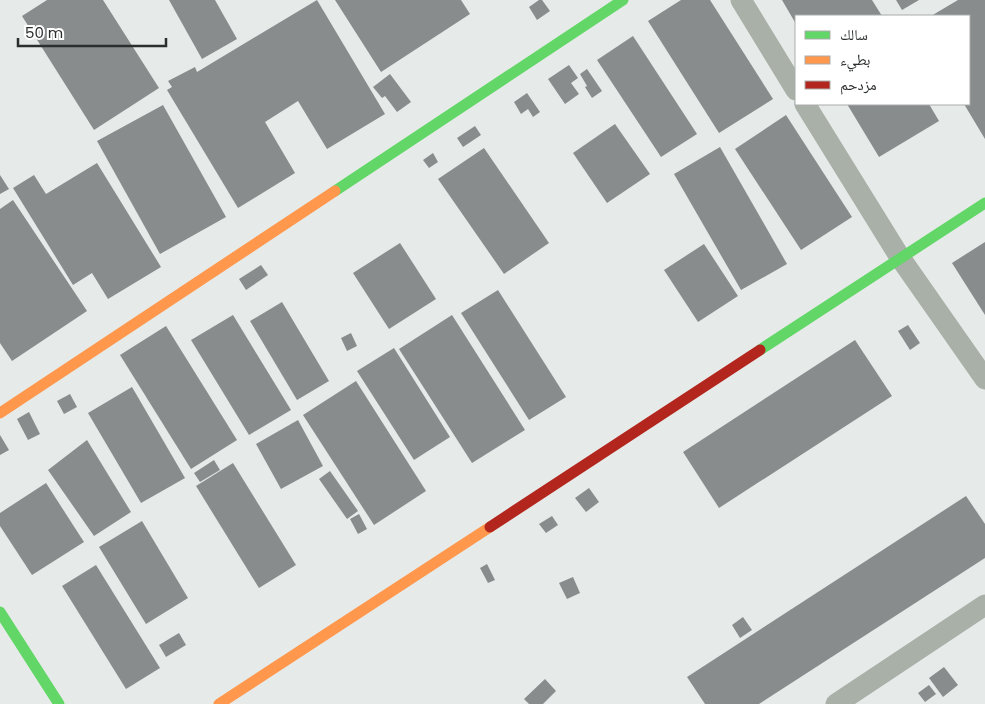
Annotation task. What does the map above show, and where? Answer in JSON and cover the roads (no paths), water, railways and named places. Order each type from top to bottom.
[{"type":"street","points":[[0,413],[623,0]]},
{"type":"street","points":[[741,0],[795,88]]},
{"type":"street","points":[[806,105],[900,259],[985,379]]},
{"type":"street","points":[[218,704],[985,203]]},
{"type":"street","points":[[836,704],[985,605]]},
{"type":"street","points":[[0,612],[59,704]]}]
